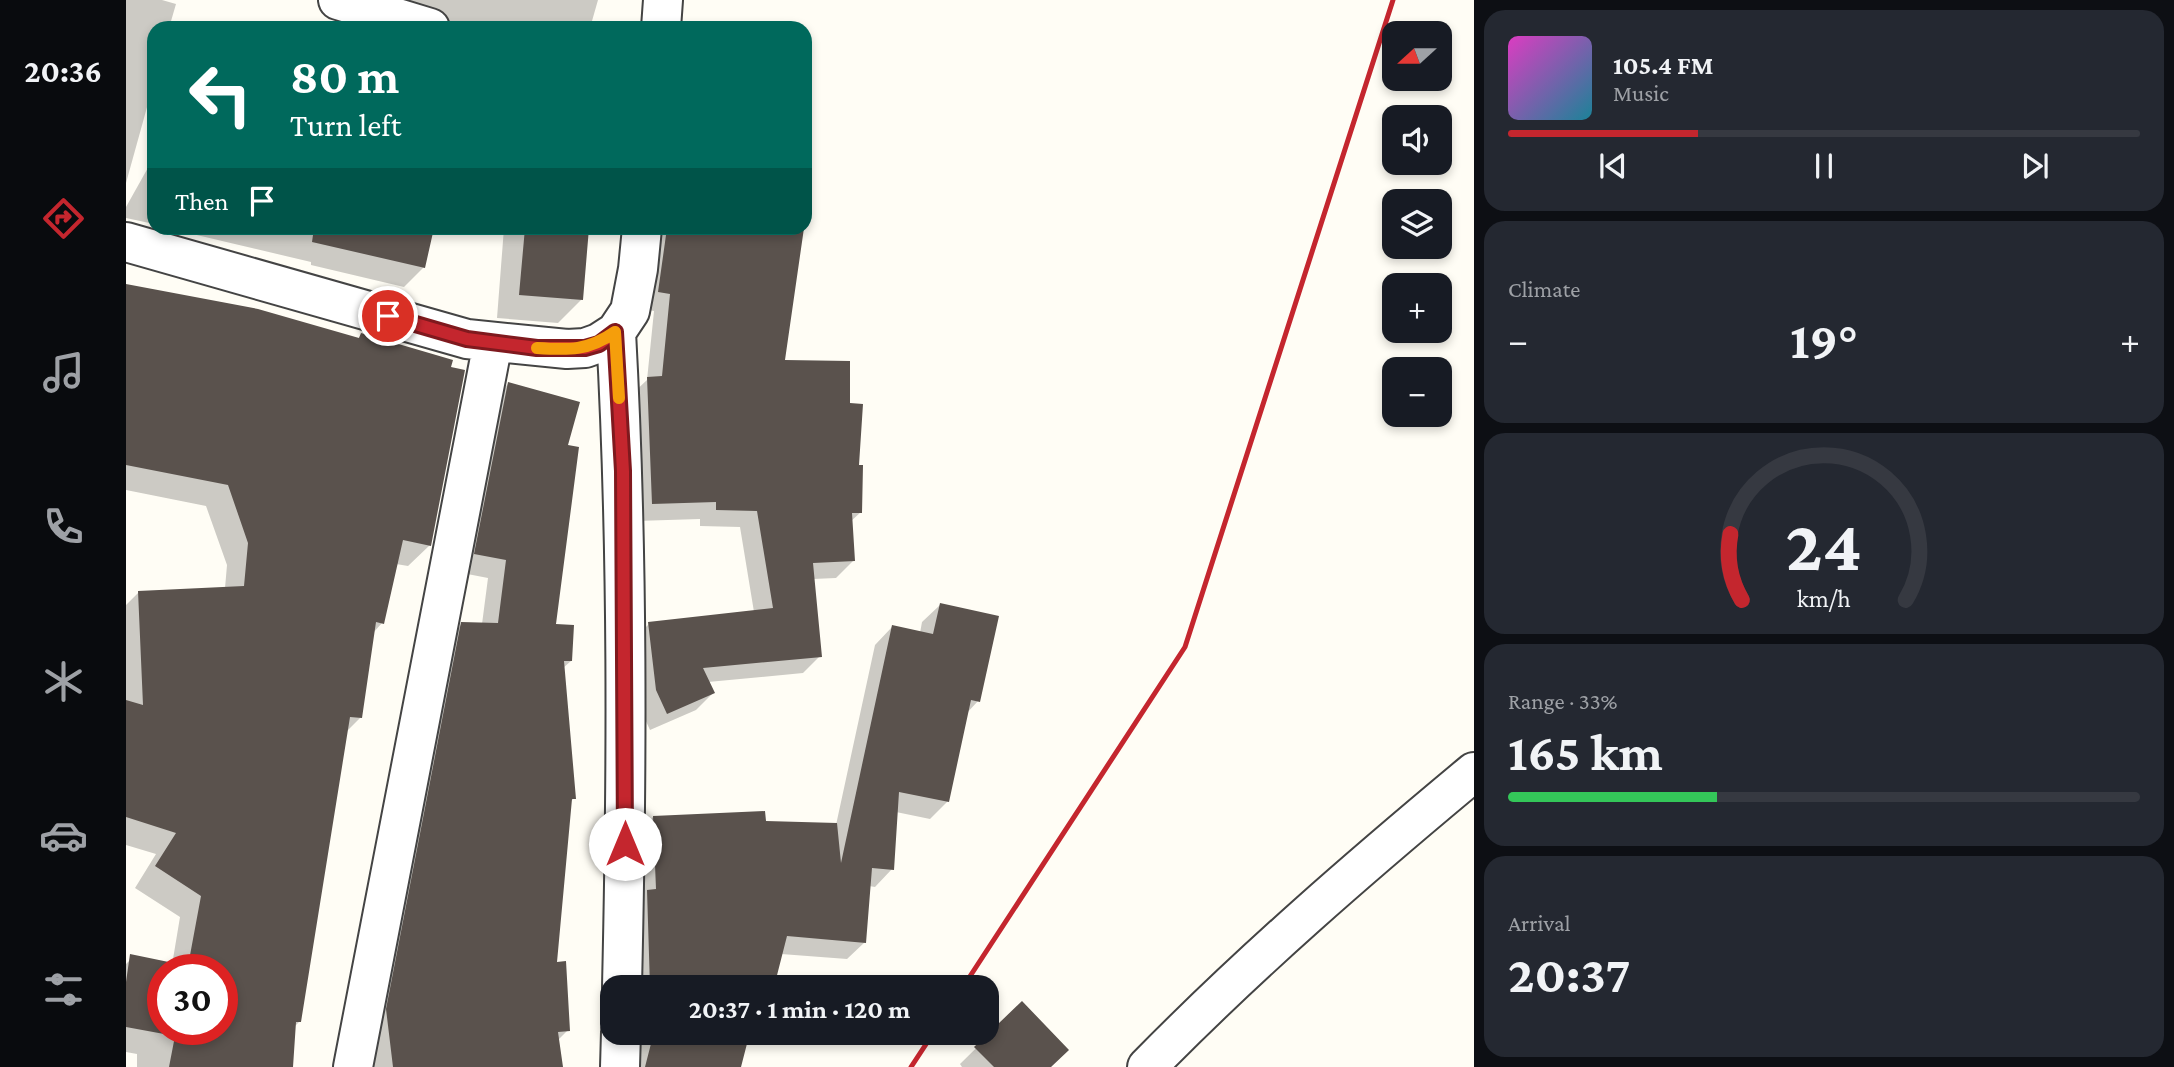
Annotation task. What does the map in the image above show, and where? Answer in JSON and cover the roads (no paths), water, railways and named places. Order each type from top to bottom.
[{"type":"street","points":[[338,0],[407,21]]},
{"type":"street","points":[[662,21],[663,0]]},
{"type":"street","points":[[126,242],[467,339],[537,348],[576,349],[599,344],[615,332],[630,311],[641,235]]},
{"type":"street","points":[[615,332],[624,485],[625,870],[622,975]]},
{"type":"street","points":[[353,1067],[493,342]]},
{"type":"street","points":[[1147,1067],[1202,1011],[1343,882],[1474,772]]},
{"type":"street","points":[[620,1067],[621,1045]]},
{"type":"railway","points":[[971,975],[1185,647],[1393,0]]},
{"type":"railway","points":[[911,1067],[925,1045]]}]
